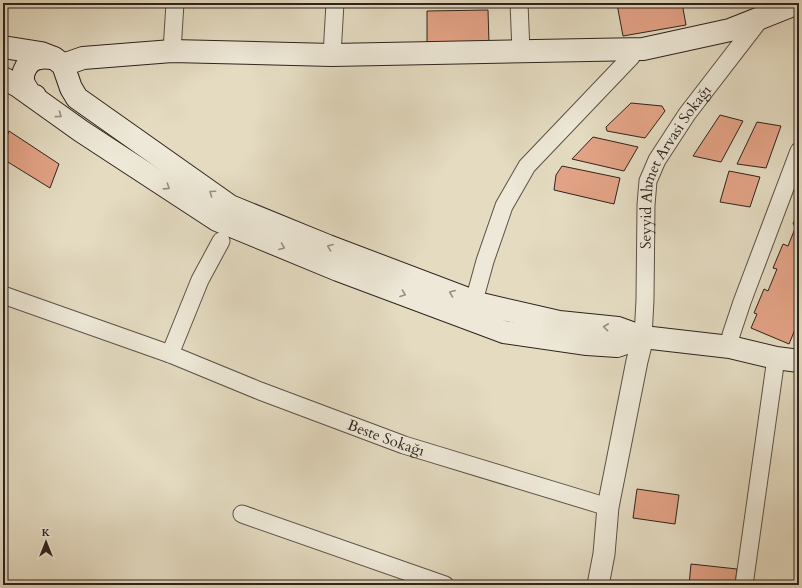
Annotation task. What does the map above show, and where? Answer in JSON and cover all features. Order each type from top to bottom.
[{"type":"main road","points":[[61,66],[66,84],[63,89],[54,95],[42,98],[31,96],[24,85],[23,76],[26,67],[31,60],[40,58],[61,66],[83,58],[172,51],[332,55],[643,49],[730,30],[797,4]]},
{"type":"main road","points":[[3,47],[40,53],[61,66],[71,88],[78,98],[230,206],[328,246],[481,304],[559,322],[618,328],[643,337],[730,346],[776,358],[799,361]]},
{"type":"main road","points":[[3,78],[18,86],[81,131],[217,220],[338,270],[504,332],[587,344],[617,346],[643,337]]},
{"type":"street","points":[[172,51],[175,3]]},
{"type":"street","points":[[332,55],[335,3]]},
{"type":"street","points":[[519,3],[521,51]]},
{"type":"street","name":"Seyyid Ahmet Arvasi Sokağı","points":[[643,337],[646,205],[648,182],[657,160],[687,114],[761,18]]},
{"type":"street","points":[[474,301],[485,261],[504,206],[526,166],[631,57],[635,49]]},
{"type":"street","points":[[730,346],[731,335],[742,302],[799,151]]},
{"type":"street","points":[[170,354],[200,280],[221,241]]},
{"type":"street","name":"Beste Sokağı","points":[[3,295],[170,354],[260,391],[404,445],[608,507]]},
{"type":"street","points":[[598,585],[604,554],[608,507],[643,337]]},
{"type":"street","points":[[744,585],[776,358]]},
{"type":"street","points":[[242,514],[445,585]]},
{"type":"building","points":[[682,3],[686,25],[623,36],[617,4]]},
{"type":"building","points":[[488,10],[489,44],[427,46],[427,11]]},
{"type":"building","points":[[631,103],[662,106],[665,111],[645,138],[607,131],[606,127]]},
{"type":"building","points":[[720,115],[743,121],[721,162],[693,156]]},
{"type":"building","points":[[757,122],[781,126],[766,168],[737,164]]},
{"type":"building","points":[[9,131],[59,164],[50,188],[3,159],[3,147]]},
{"type":"building","points":[[593,137],[638,147],[624,171],[572,159]]},
{"type":"building","points":[[562,166],[620,178],[614,204],[554,190],[556,175]]},
{"type":"building","points":[[729,171],[760,177],[750,207],[720,202]]},
{"type":"building","points":[[799,209],[799,320],[789,344],[751,328],[757,314],[754,313],[764,289],[768,291],[777,269],[773,268],[783,244],[788,246],[796,226],[793,224]]},
{"type":"building","points":[[637,489],[679,495],[675,524],[633,518]]},
{"type":"building","points":[[691,564],[737,569],[735,585],[689,585]]}]
